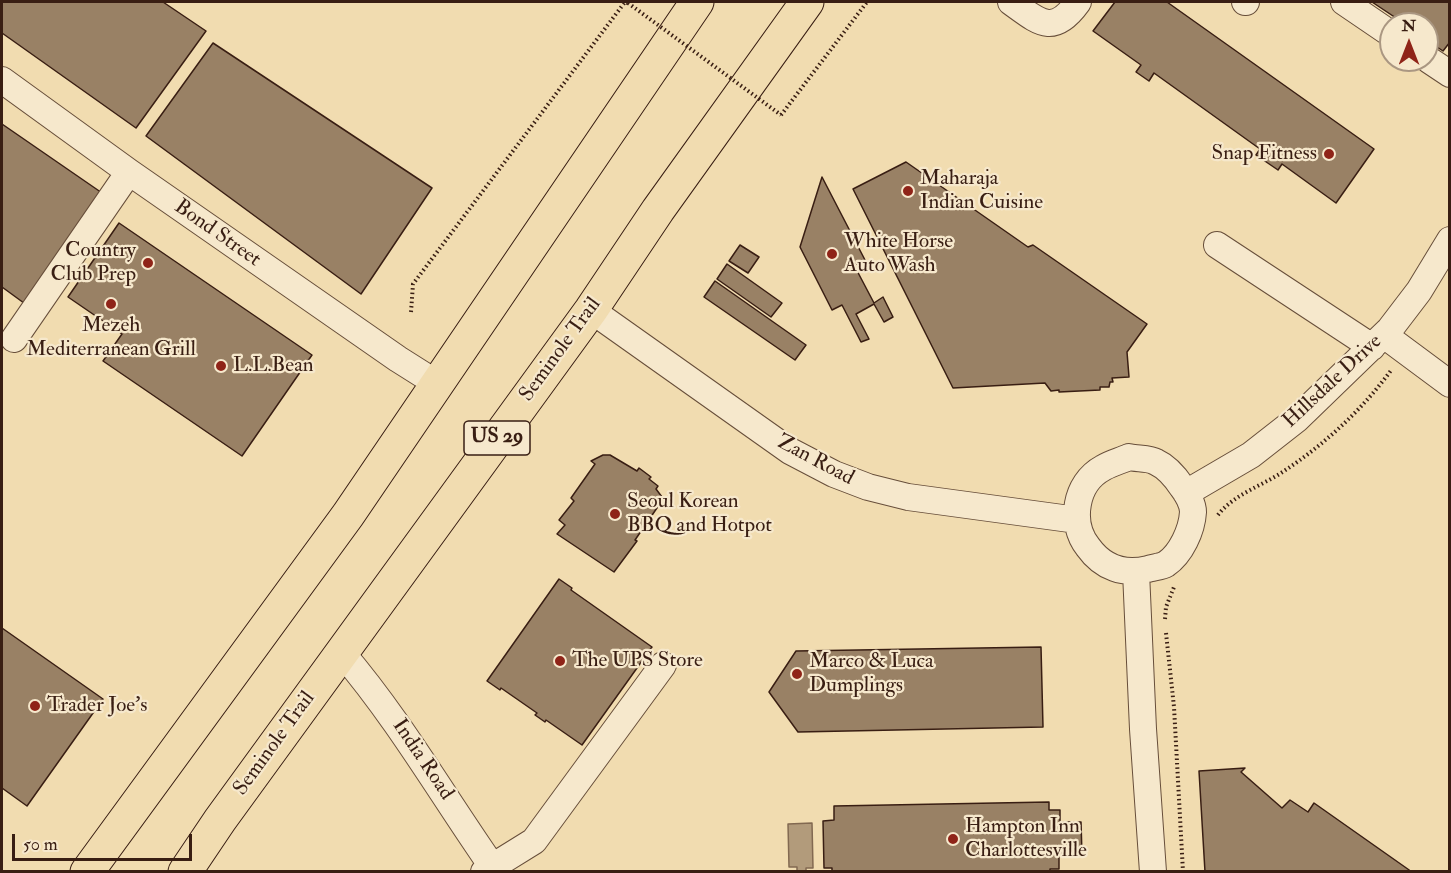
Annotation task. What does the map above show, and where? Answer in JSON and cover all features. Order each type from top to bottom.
[{"type":"highway","points":[[87,872],[348,515],[697,2]]},
{"type":"highway","name":"Seminole Trail","points":[[185,872],[591,310],[658,210],[807,2]]},
{"type":"street","points":[[1011,2],[1040,23],[1054,23],[1068,15],[1078,2]]},
{"type":"street","points":[[1344,2],[1379,26]]},
{"type":"street","name":"Bond Street","points":[[2,80],[129,172],[436,383]]},
{"type":"street","points":[[14,339],[129,172]]},
{"type":"street","name":"Hillsdale Drive","points":[[1186,493],[1251,454],[1297,419],[1406,311],[1449,240]]},
{"type":"street","points":[[1217,245],[1449,384]]},
{"type":"street","name":"Zan Road","points":[[591,310],[790,451],[834,474],[868,487],[908,497],[1077,520]]},
{"type":"street","points":[[1129,457],[1155,461],[1175,477],[1186,493],[1193,511],[1185,540],[1165,564],[1136,572],[1120,571],[1094,555],[1083,541],[1077,520],[1077,504],[1085,483],[1102,468],[1129,457]]},
{"type":"street","points":[[1136,572],[1143,729],[1153,872]]},
{"type":"street","name":"India Road","points":[[342,652],[373,689],[408,738],[491,870]]},
{"type":"street","points":[[491,870],[534,841],[663,665]]},
{"type":"path","points":[[411,312],[413,284],[625,2],[781,115],[867,2]]},
{"type":"path","points":[[1214,523],[1226,505],[1283,472],[1326,439],[1369,398],[1386,378]]},
{"type":"path","points":[[1176,584],[1170,594],[1165,619],[1174,707],[1184,872]]},
{"type":"shaded area","points":[[812,823],[813,868],[797,871],[797,867],[789,867],[788,824]]},
{"type":"building","points":[[2,2],[163,2],[206,31],[136,128],[2,33]]},
{"type":"building","points":[[1115,2],[1167,2],[1374,149],[1336,203],[1282,164],[1278,170],[1256,155],[1260,149],[1154,73],[1149,81],[1136,72],[1141,65],[1093,31]]},
{"type":"building","points":[[1372,2],[1450,2],[1450,42],[1443,51],[1439,48],[1439,12],[1387,12]]},
{"type":"building","points":[[213,43],[432,188],[361,294],[146,136]]},
{"type":"building","points":[[2,124],[105,195],[28,306],[2,287]]},
{"type":"building","points":[[906,162],[1028,247],[1033,245],[1147,324],[1127,352],[1129,377],[1112,378],[1113,382],[1110,382],[1109,387],[1100,387],[1100,390],[1051,391],[1045,383],[953,388],[853,189]]},
{"type":"building","name":"White Horse Auto Wash","points":[[822,177],[865,260],[854,265],[874,303],[883,297],[893,317],[884,322],[874,304],[856,314],[869,339],[861,342],[842,305],[832,310],[800,247]]},
{"type":"building","points":[[119,223],[312,355],[242,456],[103,361],[122,334],[68,297]]},
{"type":"building","points":[[740,245],[759,257],[748,273],[729,261]]},
{"type":"building","points":[[727,264],[782,303],[771,317],[717,279]]},
{"type":"building","points":[[715,281],[806,345],[795,360],[704,297]]},
{"type":"building","points":[[603,455],[610,455],[637,471],[639,468],[651,477],[649,479],[658,486],[656,489],[662,497],[635,540],[637,541],[614,572],[557,534],[565,525],[559,520],[574,501],[571,498],[595,464],[591,461]]},
{"type":"building","points":[[559,579],[652,647],[582,745],[535,715],[537,713],[501,688],[500,690],[487,681]]},
{"type":"building","points":[[2,628],[103,699],[27,806],[2,788]]},
{"type":"building","points":[[1041,647],[1043,727],[798,732],[769,692],[796,651]]},
{"type":"building","points":[[1245,768],[1241,772],[1282,808],[1290,800],[1308,812],[1314,803],[1412,872],[1205,872],[1199,771]]},
{"type":"building","name":"Hampton Inn Charlottesville","points":[[1049,802],[1049,810],[1060,810],[1060,822],[1081,822],[1082,855],[1059,856],[1059,869],[1050,869],[1050,872],[832,872],[832,868],[824,868],[823,821],[834,820],[834,806]]},
{"type":"place","name":"Snap Fitness","points":[[1329,154]]},
{"type":"place","name":"Maharaja Indian Cuisine","points":[[908,191]]},
{"type":"place","name":"White Horse Auto Wash","points":[[832,254]]},
{"type":"place","name":"Country Club Prep","points":[[148,263]]},
{"type":"place","name":"Mezeh Mediterranean Grill","points":[[111,304]]},
{"type":"place","name":"L.L.Bean","points":[[221,366]]},
{"type":"place","name":"Seoul Korean BBQ and Hotpot","points":[[615,514]]},
{"type":"place","name":"The UPS Store","points":[[560,661]]},
{"type":"place","name":"Marco & Luca Dumplings","points":[[797,674]]},
{"type":"place","name":"Trader Joe's","points":[[35,706]]},
{"type":"place","name":"Hampton Inn Charlottesville","points":[[953,839]]}]
